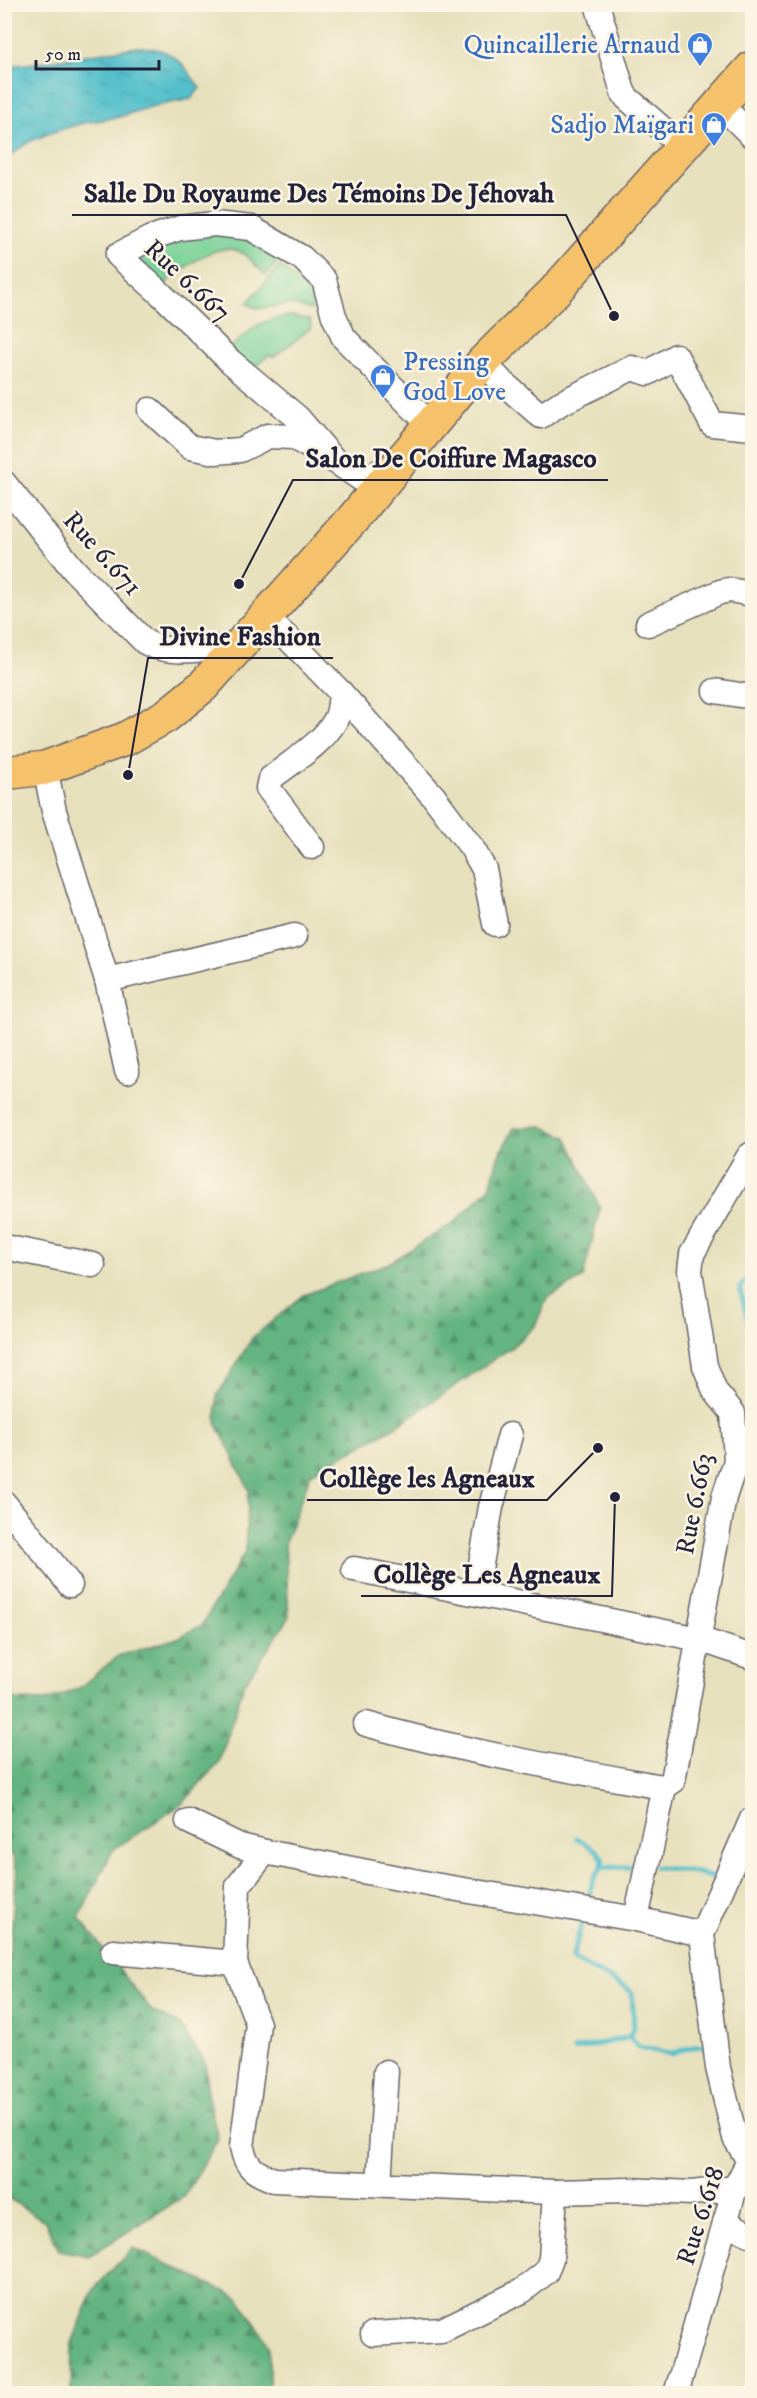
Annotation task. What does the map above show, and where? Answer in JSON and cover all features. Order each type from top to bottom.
[{"type":"highway","points":[[4,773],[45,768],[125,739],[166,716],[203,686],[352,520],[483,362],[555,291],[753,68]]},
{"type":"street","points":[[597,4],[623,92],[683,147]]},
{"type":"street","points":[[721,105],[753,136]]},
{"type":"street","name":"Rue 6.667","points":[[335,461],[298,418],[230,361],[118,255],[151,238],[180,228],[215,224],[250,228],[302,258],[324,280],[334,316],[344,338],[431,426]]},
{"type":"street","points":[[483,362],[541,416],[559,404],[632,368],[648,373],[676,356],[712,424],[753,428]]},
{"type":"street","points":[[150,410],[189,447],[215,452],[240,450],[268,436],[293,437],[361,479],[396,465]]},
{"type":"street","name":"Rue 6.671","points":[[4,483],[74,570],[145,642],[156,649],[170,650],[239,646]]},
{"type":"street","points":[[648,624],[720,592],[729,590],[753,594]]},
{"type":"street","points":[[264,618],[288,638],[341,693],[434,797],[484,868],[495,924]]},
{"type":"street","points":[[715,691],[753,697]]},
{"type":"street","points":[[312,847],[268,788],[268,783],[336,721],[340,709],[341,693]]},
{"type":"street","points":[[45,768],[54,811],[107,980],[128,1071]]},
{"type":"street","points":[[107,980],[295,936]]},
{"type":"street","name":"Rue 6.663","points":[[636,1919],[664,1787],[673,1781],[723,1497],[736,1461],[733,1413],[715,1391],[705,1366],[690,1272],[692,1254],[749,1156],[753,1154]]},
{"type":"street","points":[[4,1247],[93,1265]]},
{"type":"street","points":[[476,1592],[491,1507],[510,1436]]},
{"type":"street","points":[[4,1503],[70,1585]]},
{"type":"street","points":[[354,1569],[699,1639],[753,1657]]},
{"type":"street","points":[[366,1724],[425,1741],[664,1787]]},
{"type":"street","points":[[188,1821],[240,1846],[266,1852],[434,1885],[636,1919],[702,1934],[753,1819]]},
{"type":"street","points":[[266,1852],[238,1886],[235,1963],[258,2024],[242,2147],[244,2161],[258,2174],[274,2180],[555,2192],[628,2190],[692,2193],[735,2188]]},
{"type":"street","name":"Rue 6.618","points":[[676,2394],[735,2188],[751,2158],[735,2138],[718,2068],[702,1934]]},
{"type":"street","points":[[113,1952],[235,1963]]},
{"type":"street","points":[[379,2184],[386,2072]]},
{"type":"street","points":[[373,2334],[442,2330],[522,2291],[546,2272],[551,2259],[555,2192]]},
{"type":"street","points":[[725,2222],[749,2234],[753,2233]]},
{"type":"green space","points":[[212,229],[260,243],[279,260],[266,275],[242,253],[232,249],[222,250],[190,264],[164,284],[132,252]]},
{"type":"green space","points":[[280,266],[313,295],[311,310],[291,304],[258,309],[247,303]]},
{"type":"green space","points":[[290,316],[310,320],[311,328],[273,357],[269,355],[251,370],[227,350],[262,323]]},
{"type":"green space","points":[[541,1126],[567,1137],[600,1208],[583,1278],[547,1298],[535,1326],[512,1347],[395,1427],[311,1473],[285,1543],[289,1618],[244,1684],[219,1763],[182,1804],[113,1850],[79,1918],[152,2011],[179,2024],[206,2064],[207,2093],[218,2139],[185,2196],[89,2256],[59,2250],[45,2221],[5,2196],[4,1971],[8,1967],[17,1871],[13,1857],[5,1847],[4,1693],[16,1700],[47,1701],[79,1688],[118,1656],[178,1638],[202,1625],[245,1552],[249,1490],[216,1422],[217,1396],[252,1338],[304,1295],[389,1263],[456,1221],[490,1187],[498,1157],[514,1128]]},
{"type":"green space","points":[[133,2248],[239,2298],[269,2345],[269,2393],[71,2393],[72,2343],[94,2289]]},
{"type":"water","points":[[137,47],[159,50],[174,57],[200,88],[191,99],[150,107],[119,117],[83,123],[50,133],[29,142],[5,159],[5,66]]},
{"type":"waterway","points":[[748,1321],[740,1288],[752,1275]]},
{"type":"waterway","points":[[577,1838],[597,1851],[603,1859],[602,1867],[594,1878],[587,1903]]},
{"type":"waterway","points":[[602,1867],[640,1867]]},
{"type":"waterway","points":[[655,1867],[695,1872],[719,1880]]},
{"type":"waterway","points":[[584,1915],[572,1959],[626,1987],[632,1993],[634,2027],[629,2037]]},
{"type":"waterway","points":[[629,2037],[639,2047],[672,2054],[688,2048],[700,2046],[708,2048]]},
{"type":"waterway","points":[[574,2050],[629,2037]]},
{"type":"place","name":"Quincaillerie Arnaud","points":[[700,68]]},
{"type":"place","name":"Sadjo Maïgari","points":[[714,148]]},
{"type":"place","name":"Salle Du Royaume Des Témoins De Jéhovah","points":[[614,316]]},
{"type":"place","name":"Pressing God Love","points":[[383,400]]},
{"type":"place","name":"Salon De Coiffure Magasco","points":[[239,584]]},
{"type":"place","name":"Divine Fashion","points":[[128,775]]},
{"type":"place","name":"Collège les Agneaux","points":[[598,1448]]},
{"type":"place","name":"Collège Les Agneaux","points":[[615,1497]]}]
